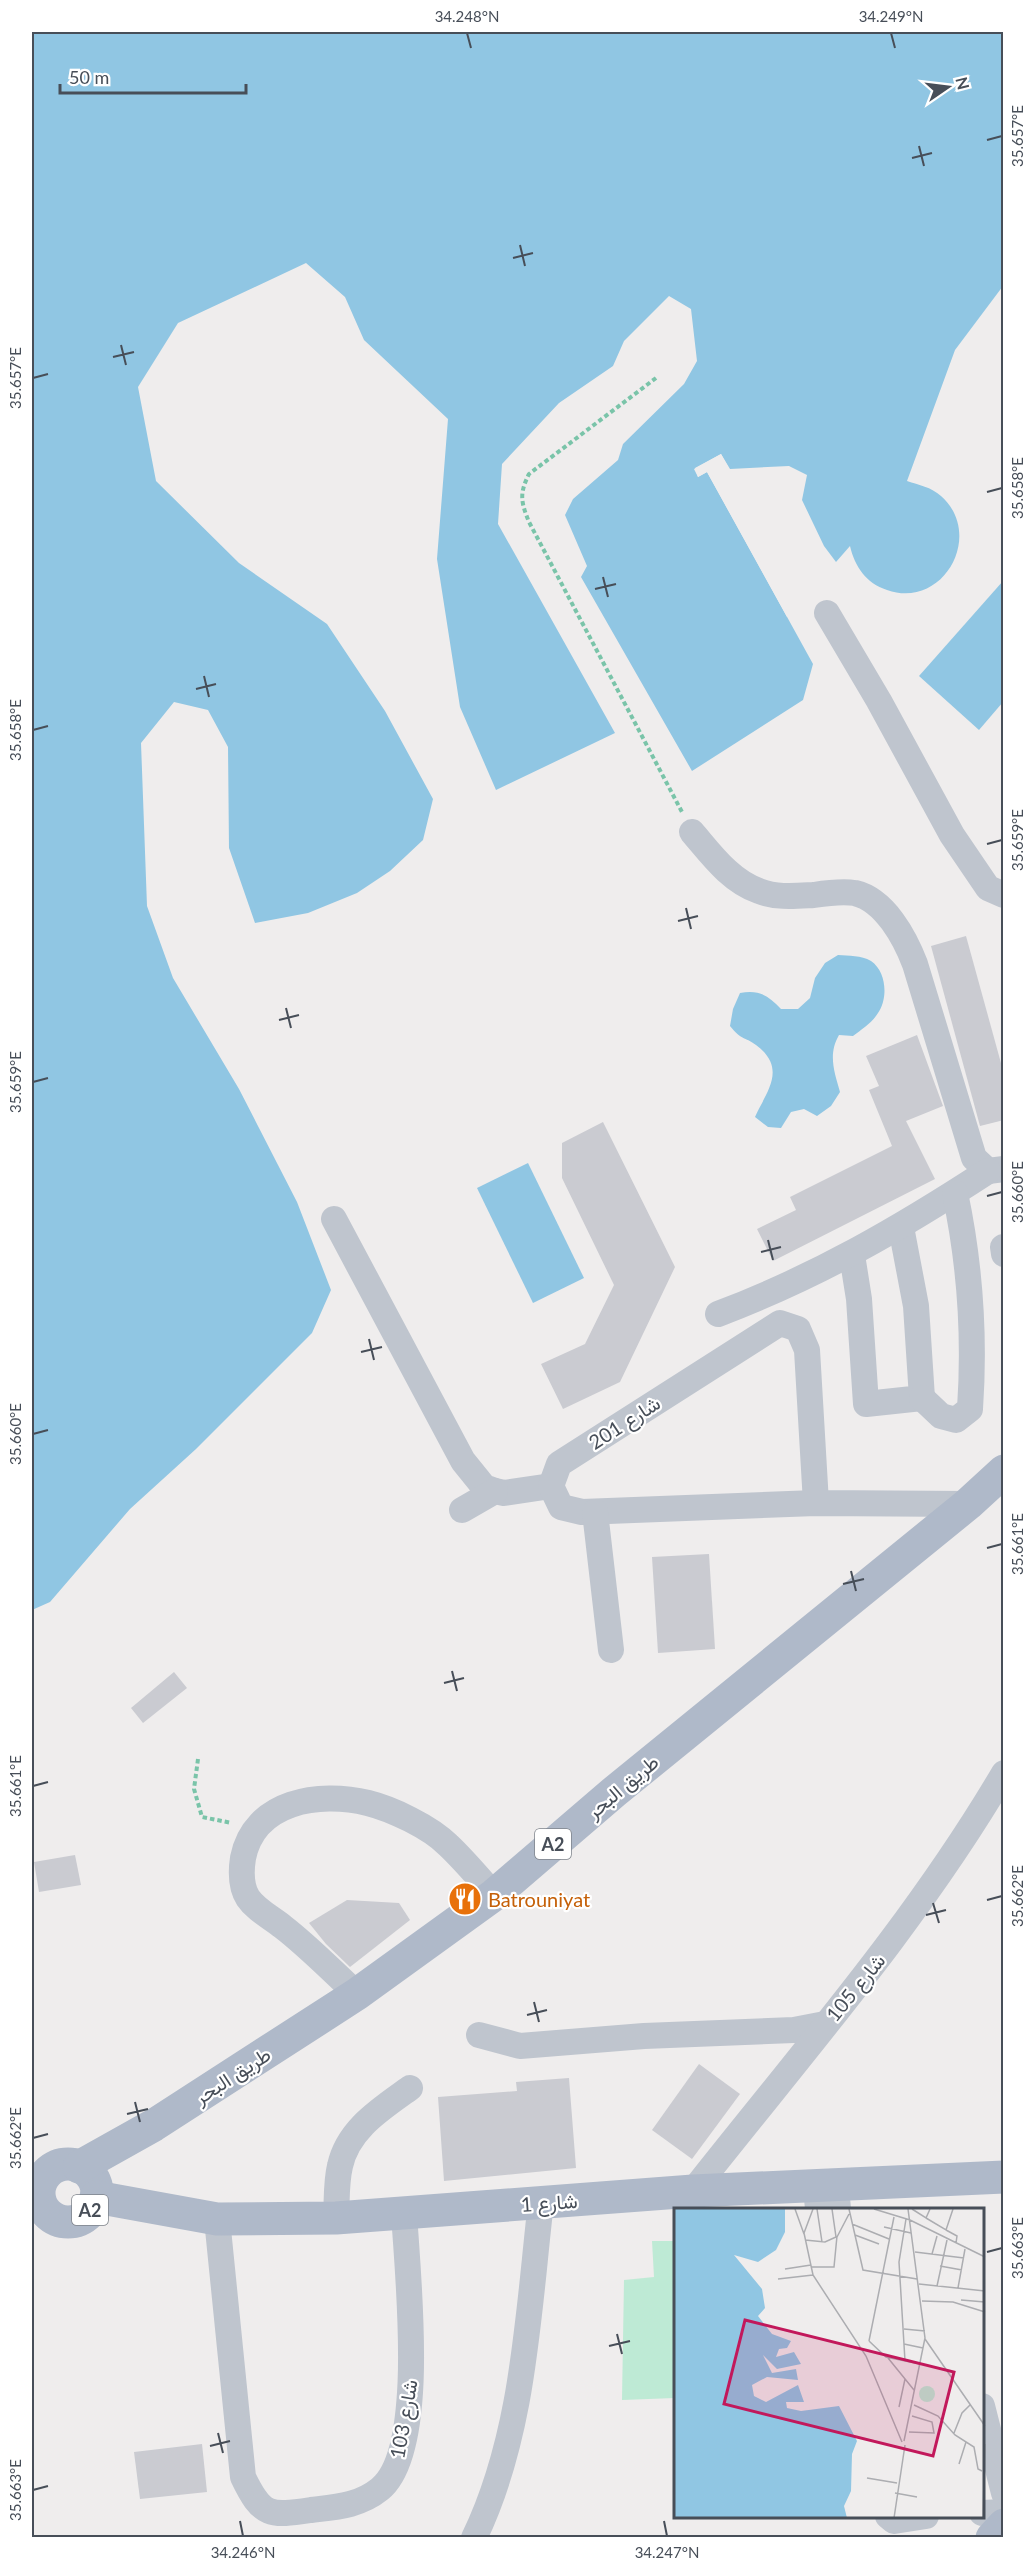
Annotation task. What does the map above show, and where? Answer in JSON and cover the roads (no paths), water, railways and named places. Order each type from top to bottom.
[{"type":"main road","name":"طريق البحر","points":[[79,2167],[154,2125],[357,1994],[494,1895],[615,1792],[968,1504],[1000,1475]]},
{"type":"main road","name":"A2","points":[[60,2165],[79,2167],[93,2179],[96,2197],[93,2206],[81,2219],[63,2221],[39,2213],[41,2204],[38,2177],[60,2165]]},
{"type":"main road","name":"شارع 1","points":[[96,2197],[216,2219],[336,2218],[693,2191],[827,2198],[1004,2178]]},
{"type":"main road","points":[[992,2538],[1004,2525]]},
{"type":"street","points":[[826,614],[879,701],[952,835],[988,888],[1004,895]]},
{"type":"street","points":[[692,831],[730,874],[742,884],[759,891],[789,897],[843,892],[858,894],[878,906],[893,922],[911,953],[920,977],[974,1158],[996,1170]]},
{"type":"street","points":[[718,1314],[804,1279],[852,1255],[955,1192],[996,1170]]},
{"type":"street","points":[[901,1227],[916,1306],[922,1398],[941,1416],[956,1420],[970,1409],[973,1362],[965,1239],[955,1192]]},
{"type":"street","points":[[334,1219],[464,1461],[484,1487],[504,1493],[550,1486],[561,1507],[582,1512],[816,1503],[968,1504]]},
{"type":"street","points":[[1003,1247],[1004,1254]]},
{"type":"street","points":[[852,1255],[859,1299],[866,1404],[922,1398]]},
{"type":"street","name":"شارع 201","points":[[550,1486],[559,1464],[780,1323],[798,1329],[807,1350],[816,1503]]},
{"type":"street","points":[[462,1510],[495,1491]]},
{"type":"street","points":[[595,1512],[611,1650]]},
{"type":"street","name":"شارع 105","points":[[693,2191],[901,1929],[976,1820],[1004,1773]]},
{"type":"street","points":[[357,1994],[249,1898],[242,1883],[242,1862],[246,1844],[255,1828],[274,1811],[300,1801],[342,1798],[369,1803],[408,1819],[446,1843],[494,1895]]},
{"type":"street","points":[[479,2035],[520,2046],[644,2036],[794,2030],[825,2024]]},
{"type":"street","points":[[336,2218],[339,2167],[345,2150],[368,2119],[410,2088]]},
{"type":"street","points":[[474,2538],[487,2512],[498,2477],[520,2386],[541,2202]]},
{"type":"street","name":"شارع 103","points":[[216,2219],[243,2478],[262,2507],[277,2515],[358,2504],[381,2488],[398,2460],[405,2430],[412,2374],[404,2212]]},
{"type":"street","points":[[984,2414],[1004,2493]]},
{"type":"street","points":[[984,2513],[1004,2512]]},
{"type":"street","points":[[890,2518],[894,2521],[918,2518]]},
{"type":"water","points":[[32,32],[1003,32],[1003,286],[955,350],[907,481],[929,488],[941,496],[954,512],[959,530],[958,548],[952,565],[940,579],[925,589],[907,593],[887,590],[873,583],[858,567],[850,546],[836,562],[824,546],[802,500],[807,475],[789,466],[730,469],[721,454],[695,468],[698,477],[707,472],[813,664],[803,700],[692,771],[581,577],[587,566],[565,515],[573,499],[618,460],[623,444],[684,384],[697,361],[691,309],[669,296],[624,341],[613,366],[559,403],[502,464],[498,524],[615,733],[496,790],[460,707],[437,559],[448,419],[364,340],[345,297],[306,263],[178,323],[138,387],[156,481],[239,563],[327,624],[385,711],[433,799],[423,840],[390,871],[357,893],[308,913],[255,923],[229,848],[228,747],[208,710],[174,702],[141,743],[147,906],[173,978],[239,1089],[297,1202],[331,1290],[312,1333],[196,1449],[130,1509],[50,1602],[32,1610]]},
{"type":"water","points":[[1003,581],[1003,702],[979,730],[919,676]]},
{"type":"water","points":[[838,955],[863,958],[876,966],[884,986],[881,1007],[873,1020],[853,1036],[839,1035],[833,1056],[840,1092],[831,1106],[817,1116],[804,1109],[791,1112],[781,1128],[768,1127],[755,1117],[772,1081],[771,1063],[766,1054],[730,1026],[733,1009],[740,993],[753,992],[768,997],[781,1009],[798,1009],[810,998],[815,978],[825,963]]},
{"type":"water","points":[[528,1163],[584,1278],[533,1303],[477,1188]]},
{"type":"place","name":"Batrouniyat","points":[[465,1899]]}]
